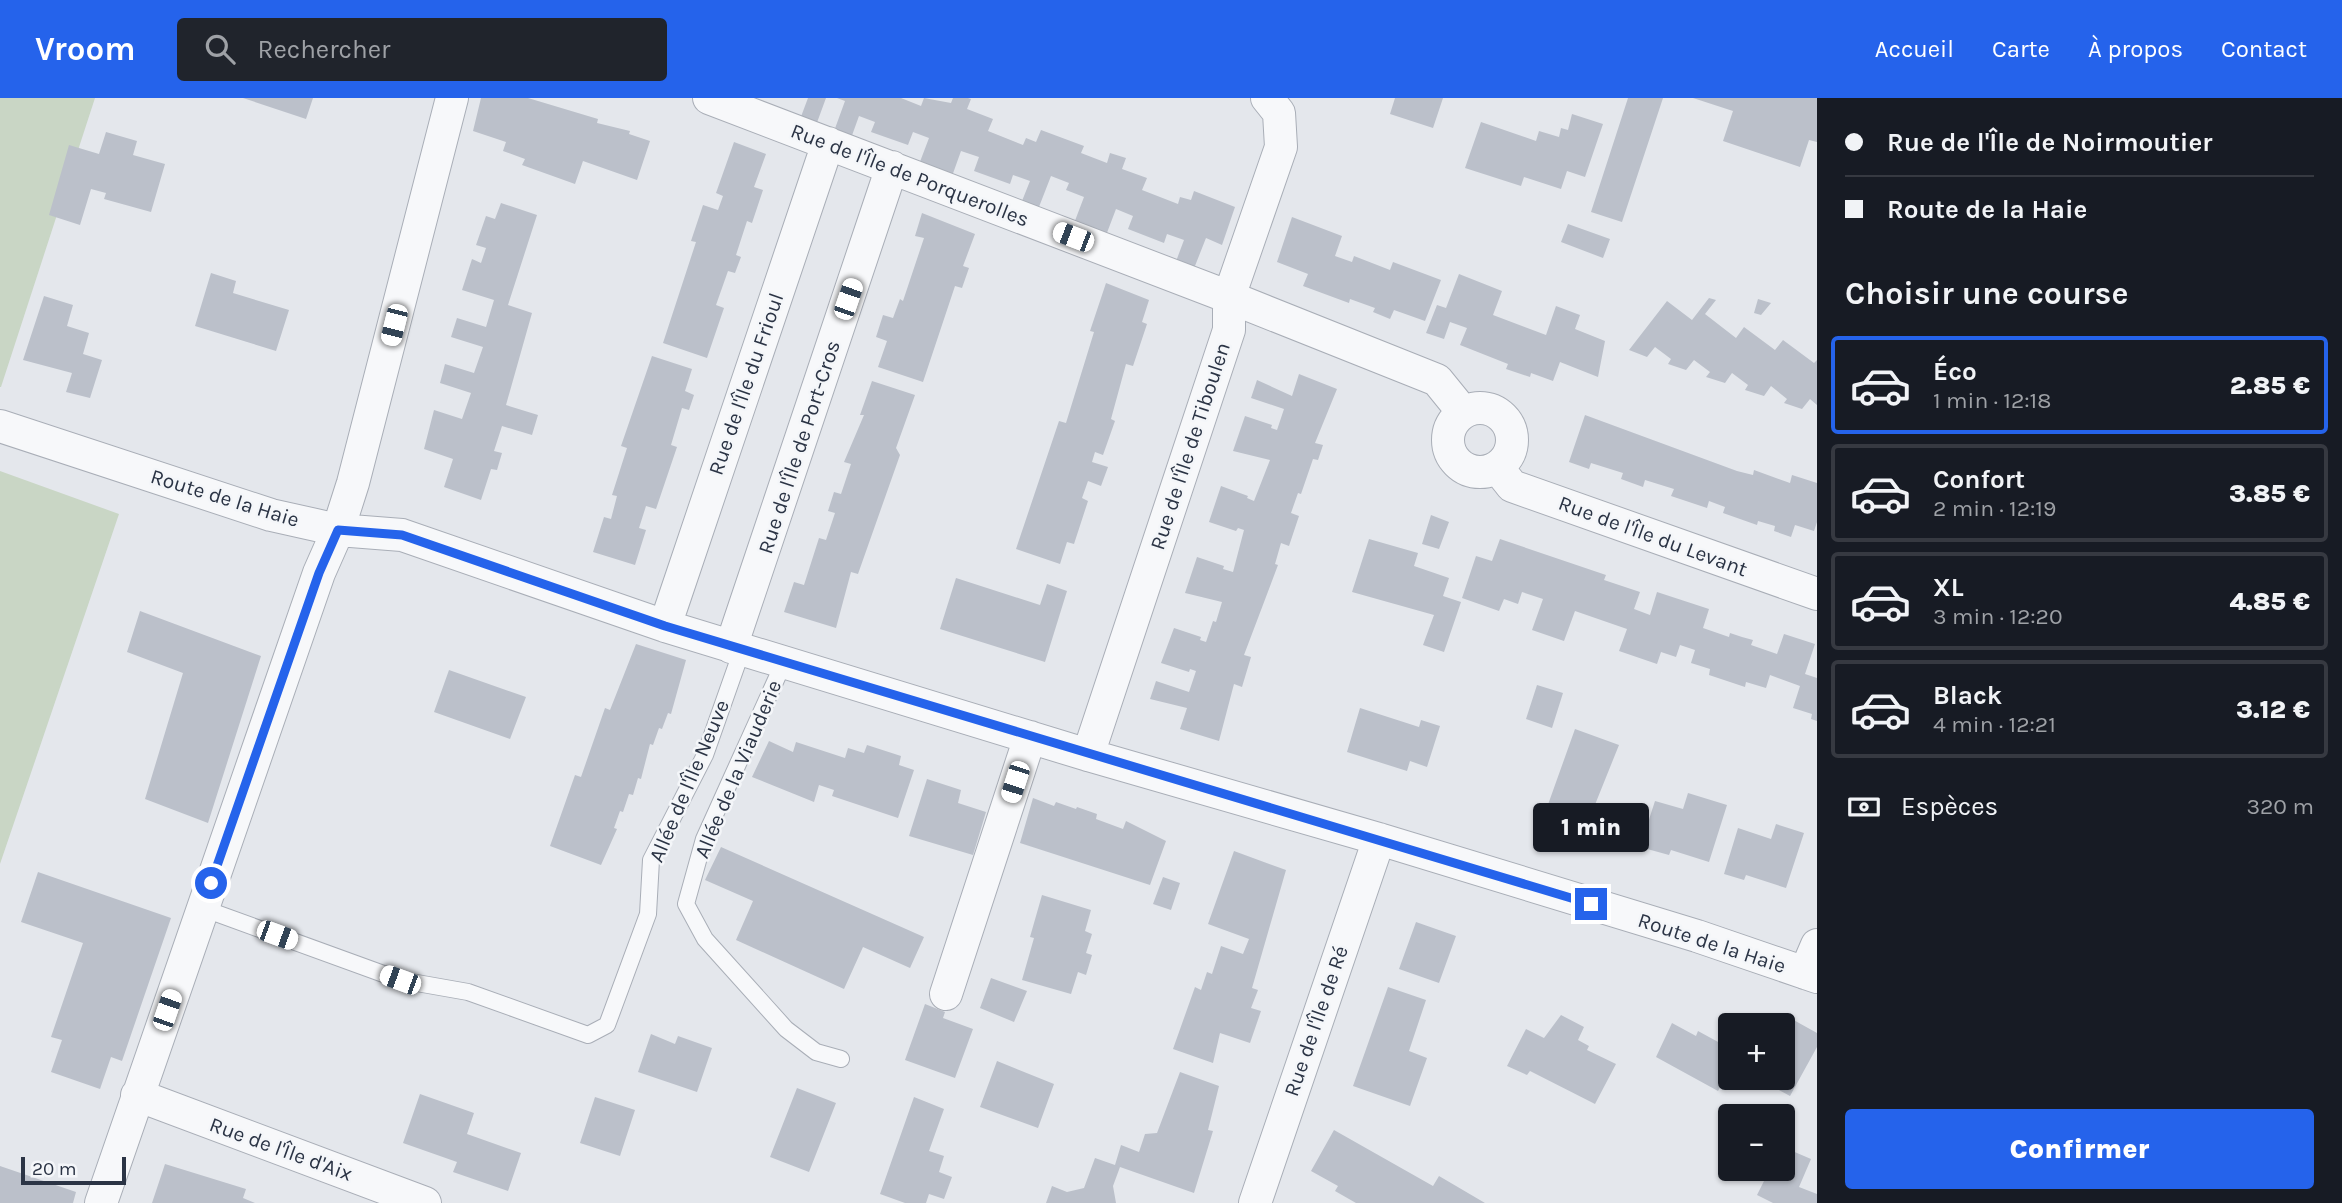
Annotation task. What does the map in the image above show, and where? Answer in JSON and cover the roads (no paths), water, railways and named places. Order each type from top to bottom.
[{"type":"street","points":[[101,1203],[319,573],[338,530],[354,483],[452,98]]},
{"type":"street","name":"Rue de l'Île de Porquerolles","points":[[709,98],[1229,297]]},
{"type":"street","name":"Rue de l'Île de Tiboulen","points":[[1087,754],[1229,330],[1229,297],[1281,147],[1279,113],[1267,98]]},
{"type":"street","name":"Rue de l'Île du Frioul","points":[[665,626],[828,143]]},
{"type":"street","name":"Rue de l'Île de Port-Cros","points":[[737,648],[892,167]]},
{"type":"street","points":[[1229,297],[1437,380],[1464,412]]},
{"type":"street","points":[[1485,408],[1504,418],[1512,439],[1511,450],[1497,467],[1488,471],[1467,470],[1452,456],[1447,437],[1455,418],[1464,412],[1485,408]]},
{"type":"street","name":"Route de la Haie","points":[[0,426],[271,514],[338,530],[402,535],[665,626],[737,648],[1697,936],[1813,965]]},
{"type":"street","name":"Rue de l'Île du Levant","points":[[1497,467],[1512,486],[1817,594]]},
{"type":"street","points":[[946,994],[1030,737]]},
{"type":"street","name":"Rue de l'Île de Ré","points":[[1256,1203],[1379,839]]},
{"type":"street","name":"Rue de l'Île d'Aix","points":[[137,1095],[425,1203]]},
{"type":"lane","name":"Allée de l'Île Neuve","points":[[202,908],[400,980],[468,992],[588,1035],[607,1024],[648,914],[651,860],[705,755],[737,648]]},
{"type":"lane","name":"Allée de la Viauderie","points":[[784,662],[704,839],[686,904],[705,939],[786,1029],[816,1052],[841,1059]]}]
